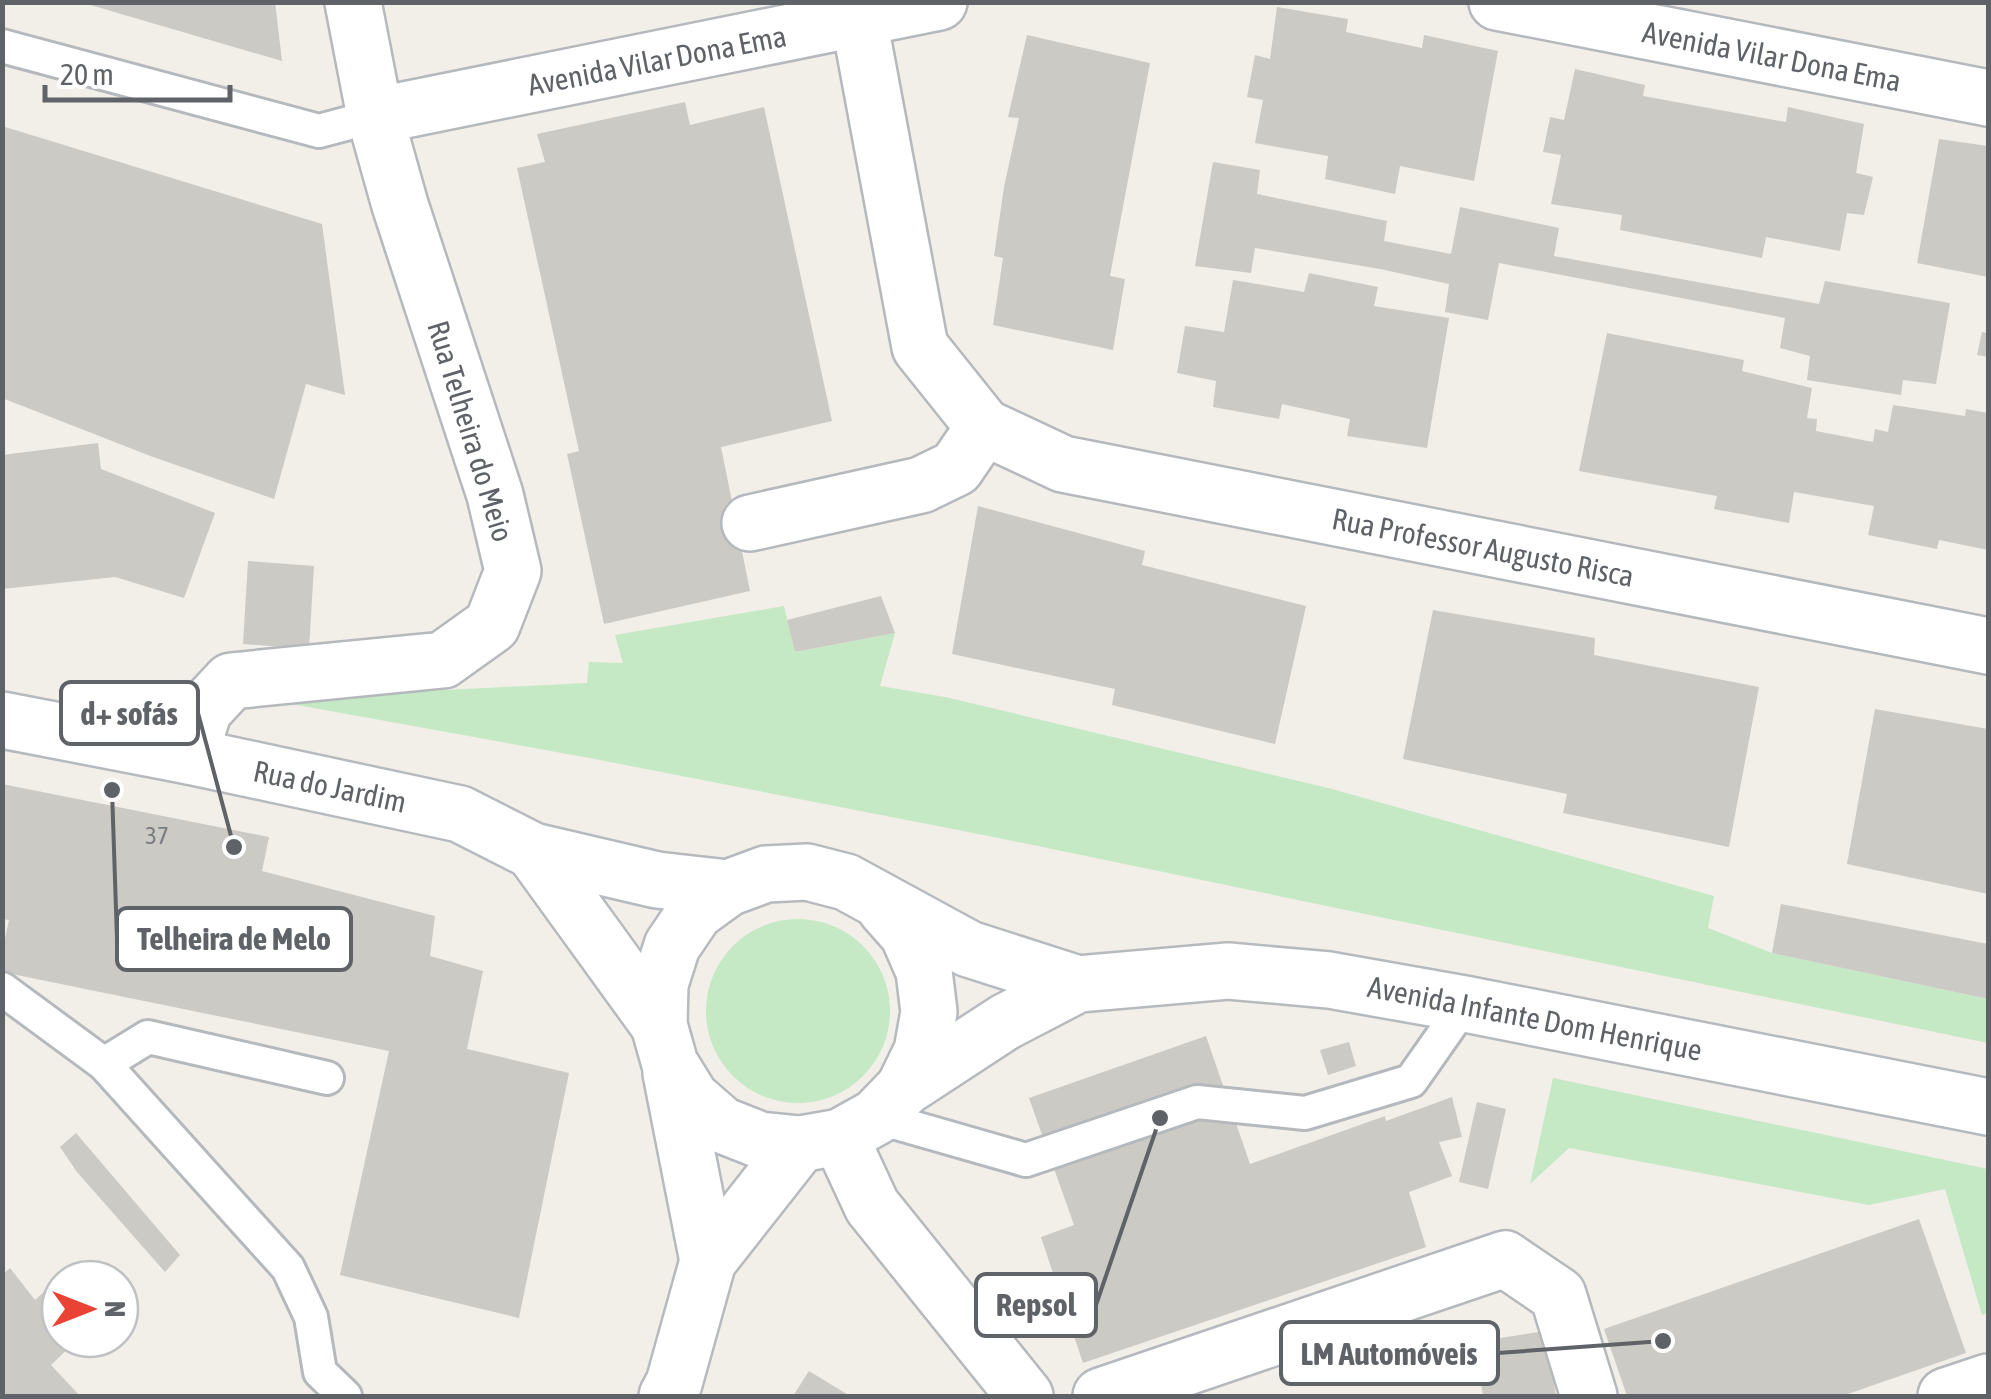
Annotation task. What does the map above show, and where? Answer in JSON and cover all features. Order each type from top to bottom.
[{"type":"street","name":"Rua Telheira do Meio","points":[[190,756],[204,710],[230,681],[443,660],[492,625],[513,571],[495,495],[400,205],[375,116],[353,2]]},
{"type":"street","name":"Avenida Vilar Dona Ema","points":[[375,116],[939,2]]},
{"type":"street","name":"Avenida Vilar Dona Ema","points":[[1497,2],[1716,24],[1988,98]]},
{"type":"street","name":"Rua Professor Augusto Risca","points":[[859,20],[920,347],[984,427],[1063,464],[1988,646]]},
{"type":"street","points":[[750,522],[921,484],[956,468],[984,427]]},
{"type":"street","name":"Rua do Jardim","points":[[2,720],[460,814],[533,851],[658,880],[728,888]]},
{"type":"street","name":"Rua do Jardim","points":[[533,851],[664,1044]]},
{"type":"street","name":"Avenida Infante Dom Henrique","points":[[664,1044],[660,984],[672,946],[696,912],[728,888],[766,874],[807,872],[846,882],[970,950],[1078,984],[1228,971],[1329,980],[1988,1107]]},
{"type":"street","name":"Avenida Infante Dom Henrique","points":[[855,1121],[922,1051],[930,1012],[924,971],[908,934],[881,903]]},
{"type":"street","name":"Avenida Infante Dom Henrique","points":[[855,1121],[1006,1022],[1078,984]]},
{"type":"street","points":[[664,1044],[691,1098],[722,1125],[760,1140],[855,1121]]},
{"type":"street","points":[[664,1044],[708,1262],[667,1396]]},
{"type":"street","points":[[708,1262],[855,1121]]},
{"type":"street","points":[[855,1121],[872,1206],[1025,1396]]},
{"type":"street","points":[[1101,1396],[1505,1259],[1558,1295],[1589,1396]]},
{"type":"street","points":[[1946,1396],[1988,1382]]},
{"type":"lane","points":[[2,46],[319,132],[375,116]]},
{"type":"lane","points":[[2,989],[104,1064],[288,1268],[310,1317],[320,1372],[345,1396]]},
{"type":"lane","points":[[855,1121],[1026,1160],[1197,1102],[1305,1113],[1411,1081],[1465,1004]]},
{"type":"lane","points":[[104,1064],[148,1037],[327,1078]]},
{"type":"green space","points":[[784,606],[795,652],[895,633],[880,686],[945,697],[1332,789],[1714,896],[1708,928],[1772,953],[1988,999],[1988,1043],[999,838],[264,699],[587,683],[589,662],[623,663],[615,635]]},
{"type":"green space","points":[[798,919],[833,926],[863,946],[883,976],[890,1011],[883,1046],[863,1076],[833,1096],[798,1103],[763,1096],[733,1076],[713,1046],[706,1011],[713,976],[733,946],[763,926]]},
{"type":"green space","points":[[1553,1078],[1988,1169],[1988,1313],[1982,1315],[1945,1189],[1869,1205],[1569,1148],[1530,1184]]},
{"type":"building","points":[[275,2],[282,61],[87,4]]},
{"type":"building","points":[[1277,7],[1348,19],[1346,32],[1422,48],[1424,35],[1498,51],[1474,181],[1400,166],[1395,194],[1325,179],[1328,156],[1255,143],[1263,100],[1247,97],[1255,55],[1270,59]]},
{"type":"building","points":[[1027,35],[1150,63],[1110,276],[1125,279],[1113,350],[993,325],[1003,258],[994,256],[1019,118],[1008,117]]},
{"type":"building","points":[[1575,69],[1645,85],[1643,96],[1786,122],[1788,107],[1864,124],[1856,173],[1873,177],[1864,215],[1847,213],[1840,251],[1766,237],[1762,258],[1620,230],[1622,215],[1551,204],[1561,155],[1543,152],[1550,117],[1564,120]]},
{"type":"building","points":[[685,102],[690,125],[764,107],[832,421],[721,447],[750,591],[604,624],[567,454],[579,451],[517,168],[545,162],[537,134]]},
{"type":"building","points":[[2,126],[322,224],[345,395],[306,384],[274,499],[2,398]]},
{"type":"building","points":[[1939,139],[1988,146],[1988,277],[1917,263]]},
{"type":"building","points":[[1213,162],[1260,170],[1257,194],[1387,221],[1384,241],[1451,254],[1460,207],[1559,228],[1554,256],[1819,304],[1825,281],[1950,303],[1936,384],[1903,380],[1901,395],[1807,380],[1810,356],[1780,348],[1785,318],[1499,263],[1488,320],[1445,312],[1449,284],[1380,269],[1255,248],[1251,273],[1195,266]]},
{"type":"building","points":[[1309,273],[1378,287],[1374,306],[1449,318],[1427,448],[1347,436],[1350,419],[1282,404],[1279,419],[1213,407],[1216,381],[1177,373],[1185,326],[1224,332],[1233,280],[1304,292]]},
{"type":"building","points":[[1982,332],[1988,333],[1988,357],[1977,355]]},
{"type":"building","points":[[1607,333],[1744,360],[1742,371],[1812,388],[1807,418],[1817,419],[1816,431],[1873,442],[1875,429],[1888,432],[1893,405],[1965,416],[1966,409],[1988,413],[1988,550],[1939,540],[1937,549],[1868,535],[1874,506],[1794,492],[1789,523],[1714,509],[1717,496],[1579,471]]},
{"type":"building","points":[[98,443],[101,469],[215,513],[184,598],[115,577],[2,589],[2,455]]},
{"type":"building","points":[[978,506],[1145,551],[1142,565],[1306,606],[1275,744],[1112,705],[1115,689],[952,654]]},
{"type":"building","points":[[248,561],[314,566],[309,649],[243,644]]},
{"type":"building","points":[[881,596],[895,633],[795,652],[787,620]]},
{"type":"building","points":[[1433,610],[1595,638],[1594,655],[1759,687],[1729,847],[1563,813],[1567,794],[1403,759]]},
{"type":"building","points":[[1875,709],[1988,729],[1988,894],[1847,864]]},
{"type":"building","points":[[2,784],[269,837],[262,871],[435,916],[430,956],[483,971],[467,1049],[569,1073],[519,1318],[340,1275],[389,1051],[2,972],[9,920],[2,919]]},
{"type":"building","points":[[1781,904],[1988,944],[1988,999],[1772,953]]},
{"type":"building","points":[[1206,1036],[1250,1164],[1385,1116],[1386,1121],[1452,1097],[1462,1137],[1439,1142],[1452,1176],[1409,1192],[1426,1247],[1083,1363],[1041,1237],[1074,1225],[1029,1098]]},
{"type":"building","points":[[1349,1042],[1356,1066],[1328,1075],[1320,1050]]},
{"type":"building","points":[[1477,1102],[1506,1109],[1488,1189],[1459,1182]]},
{"type":"building","points":[[76,1133],[180,1255],[165,1272],[77,1172],[60,1147]]},
{"type":"building","points":[[1919,1219],[1966,1353],[1842,1396],[1627,1396],[1604,1329]]},
{"type":"building","points":[[10,1268],[35,1300],[40,1295],[40,1359],[57,1359],[51,1365],[80,1396],[2,1396],[2,1275]]},
{"type":"building","points":[[1545,1331],[1556,1396],[1483,1396],[1474,1342]]},
{"type":"building","points":[[809,1371],[850,1396],[793,1396]]},
{"type":"place","name":"Telheira de Melo","points":[[112,790]]},
{"type":"place","name":"d+ sofás","points":[[234,847]]},
{"type":"place","name":"Repsol","points":[[1160,1118]]},
{"type":"place","name":"LM Automóveis","points":[[1663,1341]]}]
